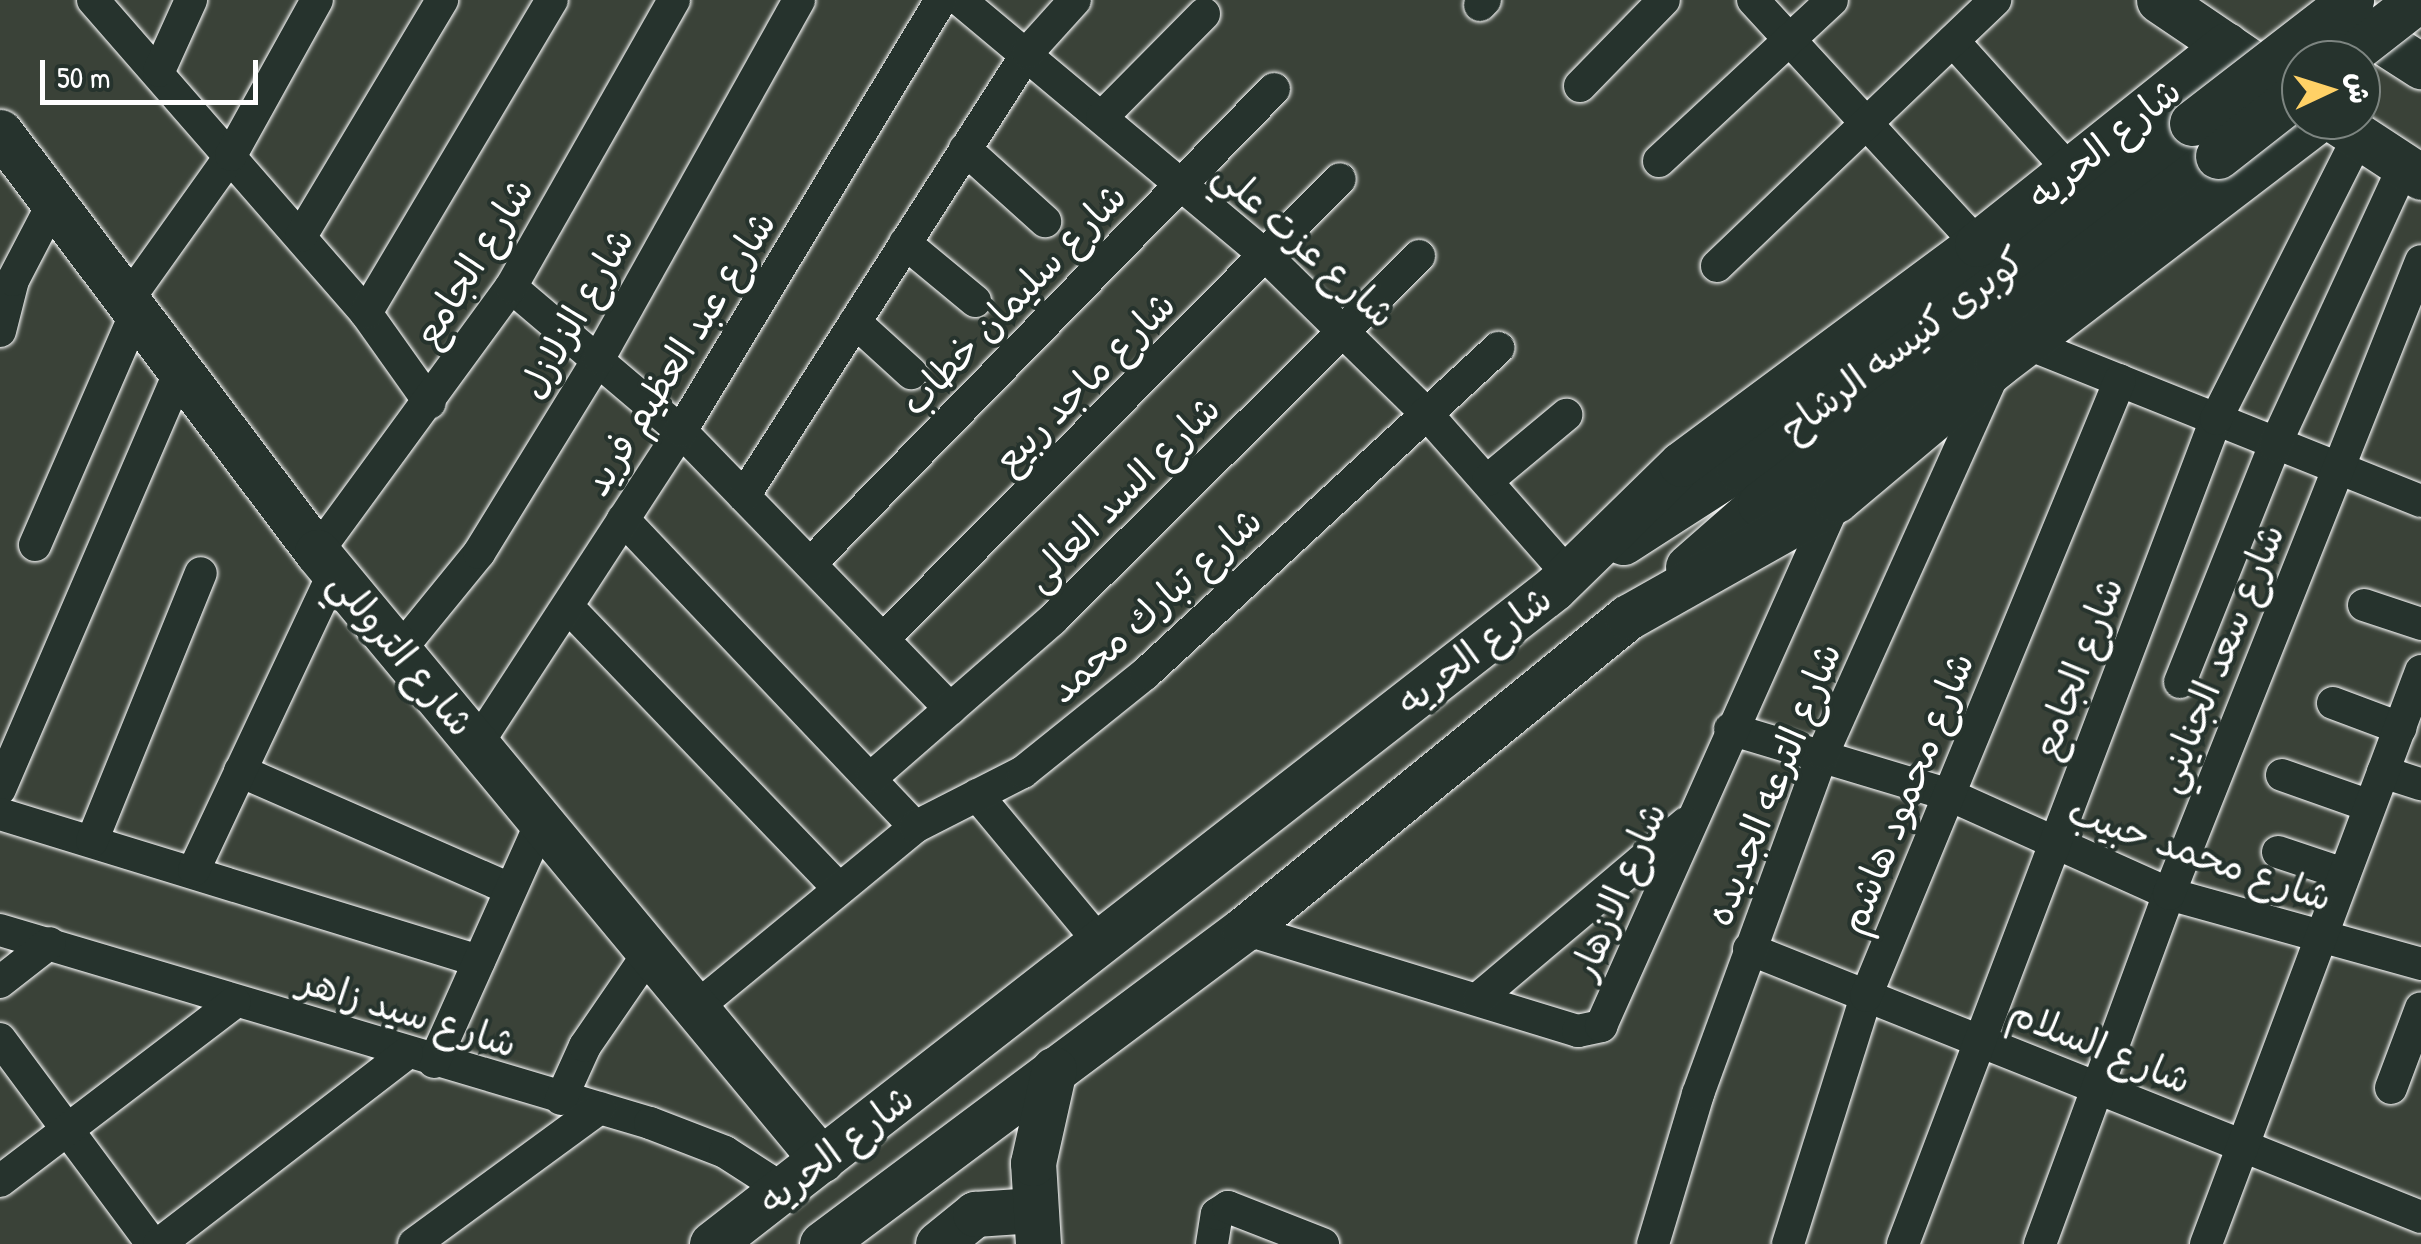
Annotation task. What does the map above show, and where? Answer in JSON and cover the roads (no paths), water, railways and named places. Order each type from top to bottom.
[{"type":"main road","points":[[2159,0],[2281,81]]},
{"type":"main road","points":[[2318,0],[2414,52]]},
{"type":"main road","name":"كوبرى كنيسه الرشاح","points":[[1576,566],[1658,522],[1738,468],[2351,0]]},
{"type":"main road","points":[[2367,40],[2418,0]]},
{"type":"main road","name":"شارع الحريه","points":[[712,1244],[1101,944],[1576,566],[1681,464],[1978,244],[2070,170],[2198,119],[2226,45]]},
{"type":"main road","points":[[2198,119],[2220,71],[2256,87],[2272,113],[2268,157]]},
{"type":"main road","name":"كوبرى كنيسه الرشاح","points":[[1655,600],[2198,119],[2281,99]]},
{"type":"main road","name":"شارع التروللي","points":[[0,132],[325,562],[698,1006],[822,1160]]},
{"type":"main road","name":"شارع الحريه","points":[[822,1244],[1244,929],[1655,600],[1836,500],[2012,354],[2291,140]]},
{"type":"main road","points":[[2365,140],[2413,172]]},
{"type":"main road","points":[[938,1244],[975,1214],[1036,1227],[1037,1131],[1054,1069]]},
{"type":"street","points":[[93,0],[159,70],[366,313],[430,402]]},
{"type":"street","points":[[159,70],[192,0]]},
{"type":"street","points":[[35,545],[131,307],[231,155],[317,0]]},
{"type":"street","points":[[300,236],[442,0]]},
{"type":"street","points":[[366,313],[552,0]]},
{"type":"street","name":"شارع الجامع","points":[[194,870],[240,770],[325,562],[511,287],[674,0]]},
{"type":"street","name":"شارع الزلازل","points":[[400,651],[480,553],[598,358],[798,0]]},
{"type":"street","name":"شارع عبد العظيم فريد","points":[[477,744],[681,431],[941,0]]},
{"type":"street","name":"شارع عزت علي","points":[[960,0],[1028,52],[1265,255],[1576,566]]},
{"type":"street","points":[[744,496],[1028,52],[1075,0]]},
{"type":"street","points":[[1580,86],[1664,0]]},
{"type":"street","points":[[1752,0],[1978,244]]},
{"type":"street","points":[[1660,160],[1832,0]]},
{"type":"street","points":[[1716,266],[1995,0]]},
{"type":"street","points":[[1102,116],[1204,14]]},
{"type":"street","points":[[1953,41],[2070,170]]},
{"type":"street","name":"شارع سليمان خطاب","points":[[810,564],[1274,88]]},
{"type":"street","name":"شارع الجامع","points":[[1903,1244],[1976,1039],[2216,420],[2342,140]]},
{"type":"street","points":[[966,149],[1045,221]]},
{"type":"street","points":[[2180,682],[2275,445],[2413,172]]},
{"type":"street","name":"شارع ماجد ربيع","points":[[882,639],[1340,179]]},
{"type":"street","points":[[0,332],[7,278],[53,203]]},
{"type":"street","points":[[906,243],[975,301]]},
{"type":"street","name":"شارع السد العالى","points":[[872,777],[1052,620],[1419,256]]},
{"type":"street","name":"شارع سعد الجنايني","points":[[2040,1244],[2169,894],[2421,261]]},
{"type":"street","points":[[511,287],[681,431],[950,709]]},
{"type":"street","points":[[855,322],[911,373]]},
{"type":"street","name":"شارع تبارك محمد","points":[[698,1006],[916,826],[1022,772],[1145,674],[1498,348]]},
{"type":"street","points":[[2012,354],[2120,380],[2336,472],[2421,501]]},
{"type":"street","name":"شارع الترعه الجديده","points":[[1652,1244],[1749,950],[1824,753],[2012,354]]},
{"type":"street","points":[[0,788],[180,371]]},
{"type":"street","name":"شارع محمود هاشم","points":[[1788,1244],[1866,996],[2120,380]]},
{"type":"street","points":[[1488,480],[1566,414]]},
{"type":"street","name":"شارع الازهار","points":[[1244,929],[1479,998],[1578,1032],[1601,1026],[1730,728],[1836,500]]},
{"type":"street","points":[[623,519],[916,826]]},
{"type":"street","points":[[92,841],[201,572]]},
{"type":"street","points":[[2364,605],[2421,624]]},
{"type":"street","points":[[568,607],[838,888]]},
{"type":"street","points":[[2206,1244],[2421,672]]},
{"type":"street","points":[[2333,703],[2400,728]]},
{"type":"street","name":"شارع محمد حبيب","points":[[1730,728],[1824,753],[1947,794],[2051,846],[2169,894],[2319,941],[2421,964]]},
{"type":"street","points":[[240,770],[510,888]]},
{"type":"street","points":[[2383,772],[2421,784]]},
{"type":"street","points":[[2282,775],[2370,806]]},
{"type":"street","points":[[977,795],[1101,944]]},
{"type":"street","points":[[0,814],[194,870],[478,961]]},
{"type":"street","points":[[1479,998],[1692,819]]},
{"type":"street","points":[[0,1039],[156,1244],[421,1057],[478,961],[542,820]]},
{"type":"street","points":[[2278,852],[2344,874]]},
{"type":"street","name":"شارع سيد زاهر","points":[[0,930],[600,1108],[726,1152],[784,1190]]},
{"type":"street","points":[[0,982],[50,943]]},
{"type":"street","points":[[560,1099],[585,1046],[651,950]]},
{"type":"street","name":"شارع السلام","points":[[1749,950],[2421,1219]]},
{"type":"street","points":[[0,1181],[236,1002]]},
{"type":"street","points":[[2391,1088],[2421,1008]]},
{"type":"street","points":[[414,1244],[600,1108]]},
{"type":"street","points":[[1214,1231],[1233,1207],[1323,1244]]},
{"type":"street","points":[[2412,1244],[2421,1219]]}]
